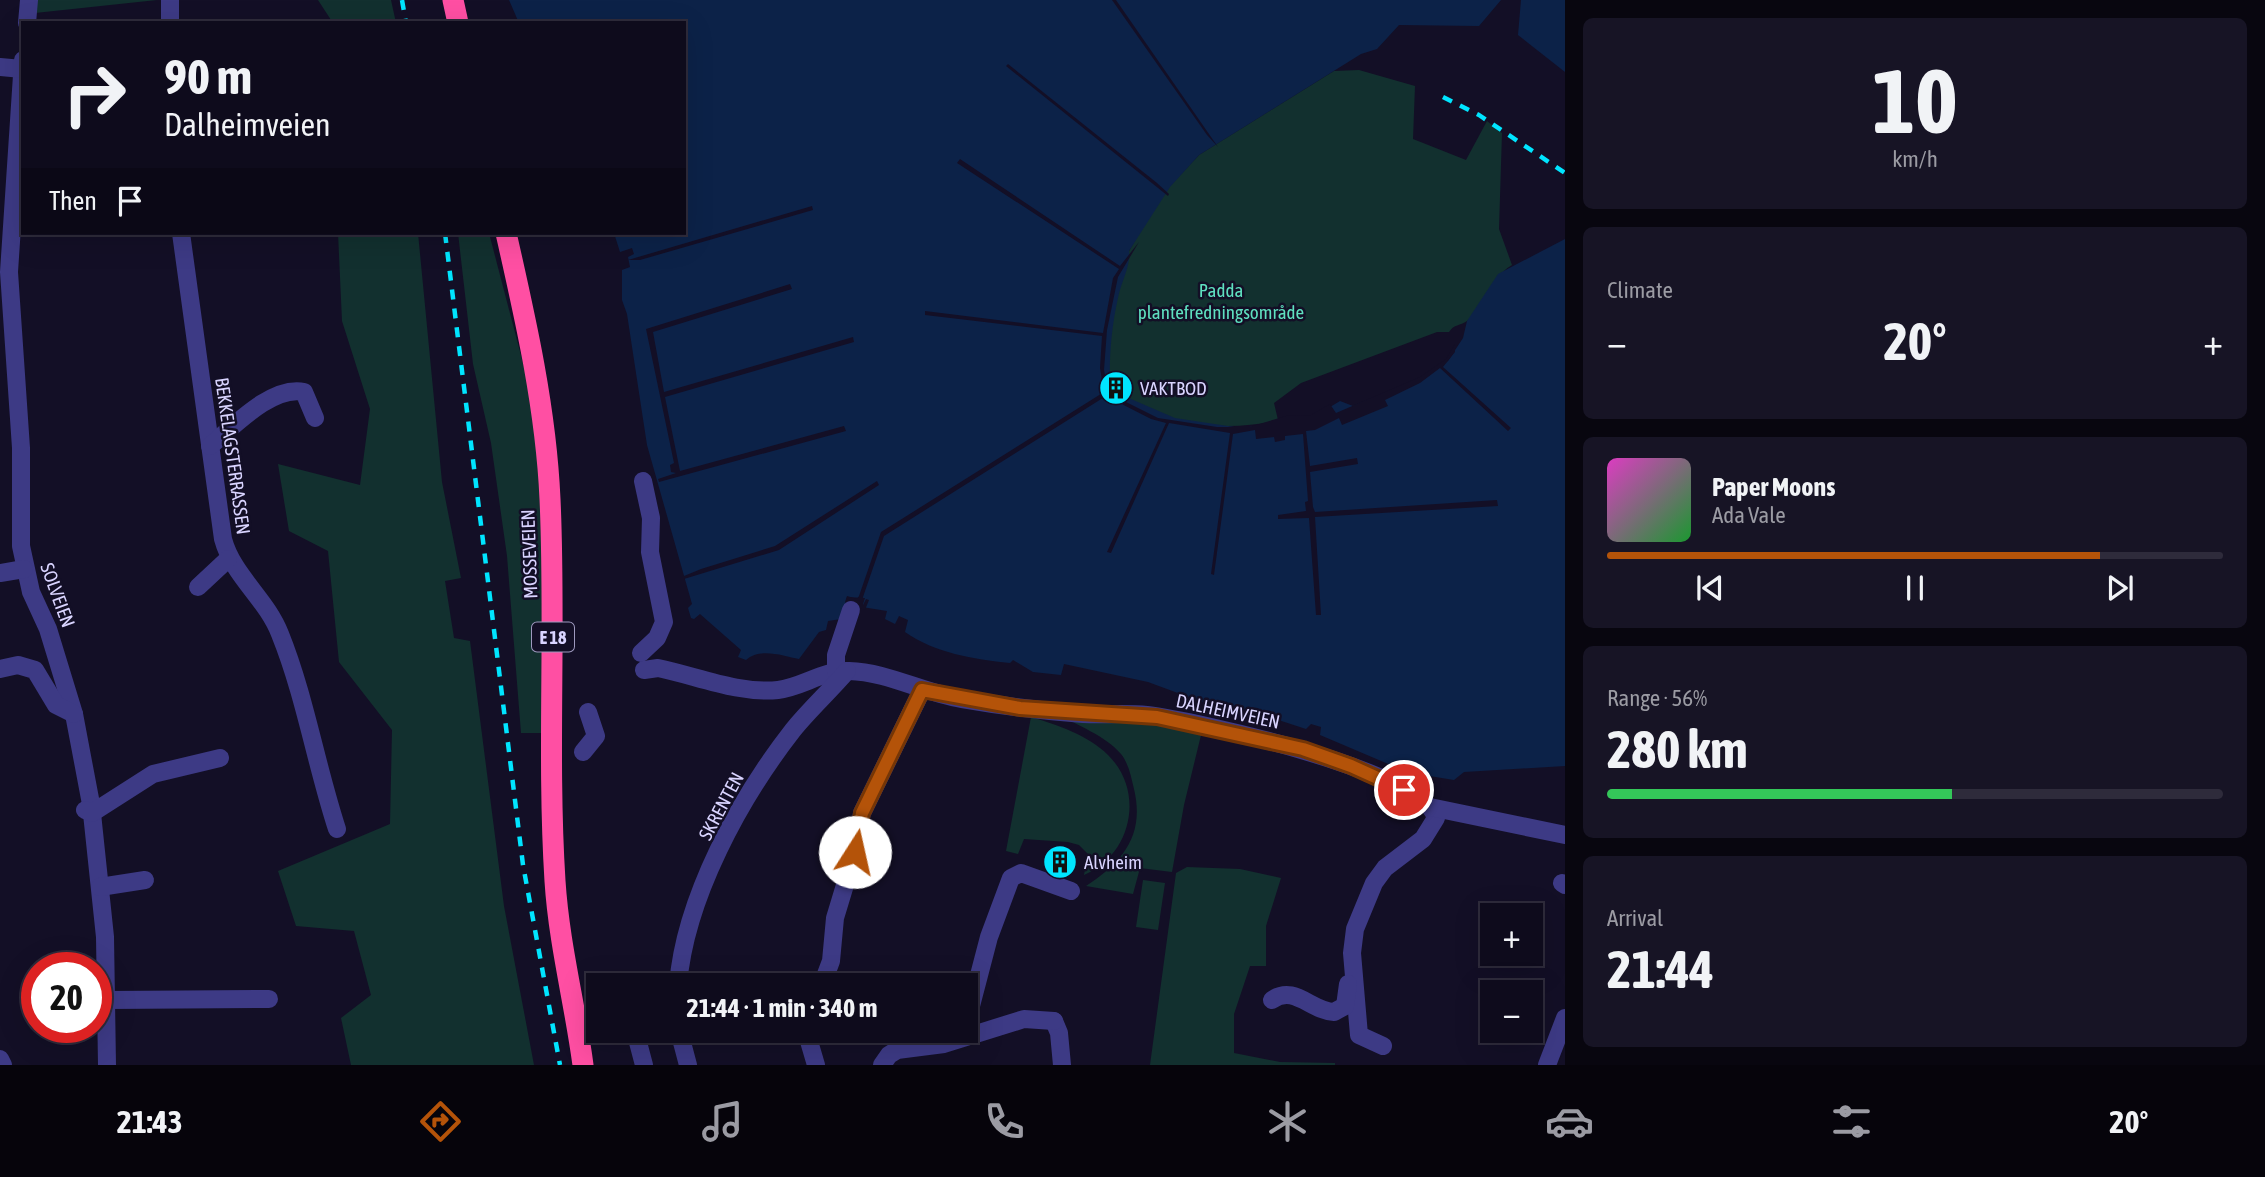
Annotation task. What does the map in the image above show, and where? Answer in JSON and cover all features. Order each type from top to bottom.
[{"type":"highway","points":[[453,0],[458,21]]},
{"type":"highway","name":"MOSSEVEIEN","points":[[506,235],[539,387],[546,449],[553,597],[552,809],[555,885],[567,978],[582,1055],[590,1065]]},
{"type":"street","points":[[27,21],[29,0]]},
{"type":"street","points":[[170,0],[170,21]]},
{"type":"street","points":[[0,67],[21,65]]},
{"type":"street","name":"SOLVEIEN","points":[[21,96],[17,222],[5,272],[20,426],[20,529],[24,569],[38,612],[48,629],[74,714],[92,813],[105,952]]},
{"type":"street","name":"BEKKELAGSTERRASSEN","points":[[181,235],[228,559],[261,600],[280,633],[337,829]]},
{"type":"street","points":[[210,446],[254,408],[294,391],[304,392],[315,418]]},
{"type":"street","name":"DALHEIMVEIEN","points":[[643,481],[651,518],[650,552],[664,622],[642,662],[756,691],[791,687],[842,671],[885,676],[922,690],[1020,708],[1144,715],[1303,749],[1378,777],[1430,807],[1565,835]]},
{"type":"street","points":[[198,587],[228,559]]},
{"type":"street","points":[[0,573],[24,569]]},
{"type":"street","points":[[842,671],[836,656],[851,610]]},
{"type":"street","points":[[0,669],[23,665],[35,670],[56,705],[74,714]]},
{"type":"street","name":"SKRENTEN","points":[[680,973],[687,933],[737,815],[795,728],[842,671]]},
{"type":"street","points":[[826,973],[831,961],[835,918],[853,858],[862,813],[922,690]]},
{"type":"street","points":[[583,752],[596,736],[588,712]]},
{"type":"street","points":[[81,796],[86,812],[92,813],[153,774],[220,758]]},
{"type":"street","points":[[1272,1000],[1279,995],[1291,994],[1324,1010],[1341,1010],[1347,1000],[1355,929],[1374,883],[1385,868],[1423,839],[1436,818],[1430,807]]},
{"type":"street","points":[[978,978],[989,937],[1011,878],[1021,873],[1071,891]]},
{"type":"street","points":[[100,887],[145,880]]},
{"type":"street","points":[[1352,953],[1359,1035],[1382,1046]]},
{"type":"street","points":[[112,1000],[269,999]]},
{"type":"street","points":[[1547,1065],[1565,1018]]},
{"type":"street","points":[[978,1027],[1024,1019],[1055,1019],[1062,1065]]},
{"type":"street","name":"SOLVEIEN","points":[[107,1043],[107,1065]]},
{"type":"street","points":[[638,1043],[644,1065]]},
{"type":"street","points":[[682,1043],[688,1065]]},
{"type":"street","points":[[810,1043],[816,1065]]},
{"type":"street","points":[[882,1065],[889,1055],[897,1050],[945,1043]]},
{"type":"street","points":[[0,1059],[3,1065]]},
{"type":"green space","points":[[36,0],[157,0],[35,13]]},
{"type":"green space","points":[[318,0],[391,0],[396,21],[332,21]]},
{"type":"green space","name":"Padda plantefredningsområde","points":[[1359,70],[1415,86],[1413,139],[1466,160],[1487,121],[1502,133],[1499,229],[1512,265],[1503,271],[1491,286],[1473,316],[1449,332],[1437,332],[1301,383],[1274,403],[1278,420],[1236,426],[1191,423],[1147,412],[1110,391],[1104,325],[1129,251],[1170,186],[1199,155],[1334,71]]},
{"type":"green space","points":[[338,235],[418,235],[442,482],[461,578],[445,581],[454,638],[470,641],[504,906],[534,1065],[351,1065],[341,1018],[371,995],[354,931],[296,926],[278,871],[390,824],[392,730],[339,662],[328,551],[289,531],[278,464],[360,485],[370,409],[342,321]]},
{"type":"green space","points":[[458,235],[490,235],[530,390],[542,488],[545,733],[521,733],[507,556],[491,443],[473,364]]},
{"type":"green space","points":[[1057,714],[1123,718],[1202,731],[1184,805],[1172,872],[1140,868],[1133,894],[1086,886],[1111,867],[1128,846],[1133,834],[1137,805],[1129,771],[1121,754],[1099,736]]},
{"type":"green space","points":[[1031,717],[1072,732],[1100,748],[1120,770],[1127,787],[1128,822],[1122,838],[1113,853],[1100,866],[1084,875],[1088,854],[1079,845],[1024,839],[1018,854],[1006,851]]},
{"type":"green space","points":[[1187,867],[1240,869],[1281,878],[1266,926],[1266,966],[1250,966],[1234,1014],[1234,1053],[1280,1062],[1335,1065],[1150,1065],[1176,873]]},
{"type":"green space","points":[[1143,880],[1165,883],[1158,930],[1136,927]]},
{"type":"water","points":[[509,0],[1501,0],[1479,26],[1399,25],[1377,49],[1361,54],[1199,155],[1170,187],[1129,251],[1129,262],[1119,292],[1114,321],[1110,390],[1175,418],[1241,428],[1312,418],[1340,401],[1353,406],[1428,375],[1448,361],[1463,338],[1467,321],[1498,274],[1565,239],[1565,766],[1464,772],[1454,780],[1411,773],[1411,769],[1393,766],[1320,735],[1321,727],[1311,724],[1306,729],[1266,716],[1205,703],[1148,682],[1064,664],[1061,675],[1033,672],[1013,660],[1010,663],[942,650],[905,632],[908,620],[899,616],[895,624],[885,619],[887,611],[862,607],[865,598],[847,597],[841,619],[828,621],[826,630],[819,632],[799,659],[765,653],[746,660],[738,657],[741,650],[700,614],[694,619],[691,618],[688,608],[692,604],[647,445],[627,314],[622,300],[622,270],[630,267],[628,257],[634,254],[632,248],[620,252],[615,235],[686,235],[686,21],[518,21]]},
{"type":"water","points":[[1521,0],[1565,0],[1565,72],[1518,35]]},
{"type":"pier","points":[[1112,0],[1116,0],[1218,147],[1207,135]]},
{"type":"pier","points":[[1008,64],[1157,183],[1168,196],[1006,66]]},
{"type":"pier","points":[[960,159],[1120,266],[1139,242],[1118,277],[1107,330],[1104,370],[1107,384],[1116,397],[1158,418],[1217,427],[1249,427],[1286,416],[1311,415],[1330,404],[1336,413],[1420,377],[1446,359],[1455,344],[1455,352],[1443,367],[1511,428],[1508,431],[1440,368],[1420,383],[1385,400],[1388,406],[1342,425],[1339,418],[1315,430],[1306,431],[1310,466],[1357,458],[1358,464],[1310,472],[1313,507],[1315,512],[1497,500],[1498,506],[1315,517],[1321,615],[1316,615],[1309,518],[1278,519],[1278,515],[1306,511],[1305,502],[1308,501],[1303,434],[1285,436],[1285,440],[1275,442],[1274,437],[1256,439],[1255,430],[1233,434],[1214,575],[1211,574],[1230,433],[1169,423],[1111,553],[1107,552],[1166,423],[1151,419],[1106,396],[884,536],[863,597],[863,605],[866,599],[869,600],[865,610],[859,608],[860,600],[845,602],[847,596],[857,599],[859,596],[881,532],[1104,392],[1100,368],[1102,336],[925,315],[925,311],[1103,333],[1113,278],[1119,269],[957,163]]},
{"type":"pier","points":[[812,206],[813,210],[640,260],[628,260]]},
{"type":"pier","points":[[790,284],[792,289],[653,332],[664,392],[853,337],[854,342],[665,397],[680,471],[844,426],[846,431],[659,482],[658,479],[676,473],[671,472],[670,465],[674,463],[646,329]]},
{"type":"pier","points":[[877,481],[879,485],[779,550],[684,579],[684,576],[701,569],[775,546]]},
{"type":"railway","points":[[402,0],[406,21]]},
{"type":"railway","points":[[1443,97],[1479,115],[1565,173]]},
{"type":"railway","points":[[445,235],[523,865],[560,1065]]},
{"type":"place","name":"VAKTBOD","points":[[1116,388]]},
{"type":"place","name":"Alvheim","points":[[1060,862]]},
{"type":"route","points":[[855,852],[862,813],[922,690],[1020,708],[1157,717],[1303,749],[1329,757],[1404,790]]}]
